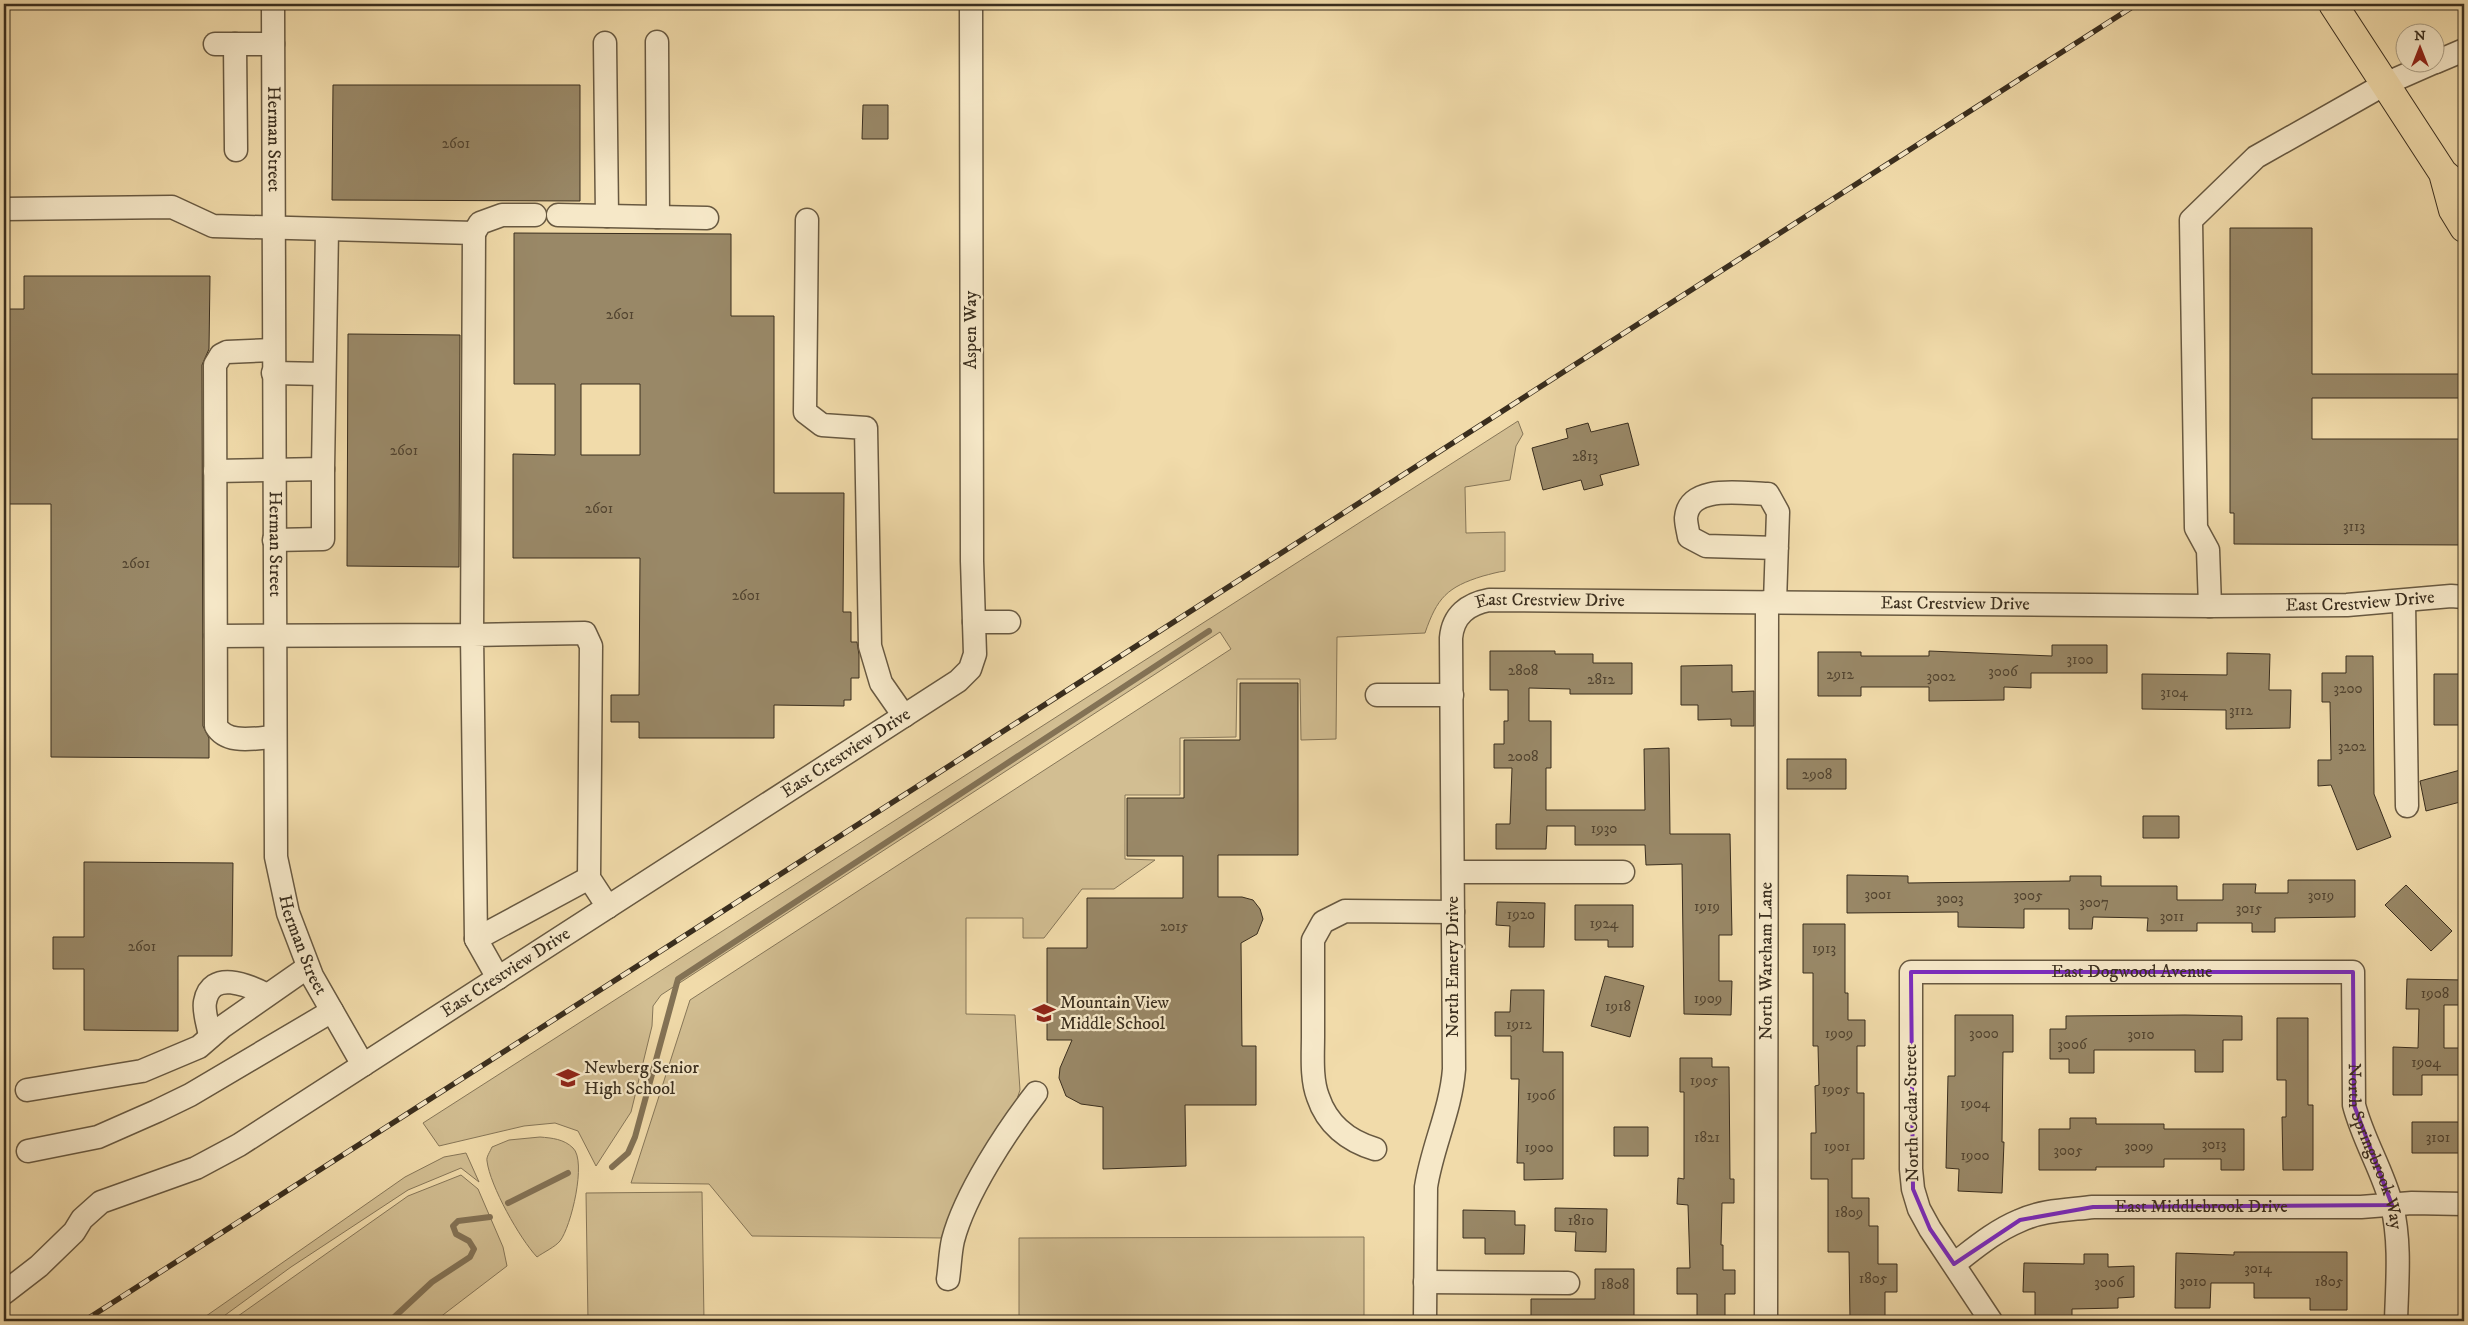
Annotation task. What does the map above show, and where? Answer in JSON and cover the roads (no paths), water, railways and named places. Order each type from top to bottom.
[{"type":"main road","points":[[2333,4],[2443,173],[2464,191]]},
{"type":"main road","points":[[2443,173],[2453,210],[2464,228]]},
{"type":"street","name":"Herman Street","points":[[273,4],[276,857],[288,913],[308,967],[363,1065]]},
{"type":"street","name":"Aspen Way","points":[[971,4],[972,552],[974,622]]},
{"type":"street","points":[[657,42],[658,217]]},
{"type":"street","points":[[606,43],[607,216]]},
{"type":"street","points":[[236,150],[225,44],[273,44]]},
{"type":"street","points":[[2446,57],[2464,50]]},
{"type":"street","points":[[2210,606],[2208,550],[2196,528],[2191,220],[2256,156],[2385,84],[2412,72]]},
{"type":"street","points":[[4,209],[172,207],[214,226],[474,233]]},
{"type":"street","points":[[498,978],[476,938],[472,635],[474,233],[480,223],[502,215],[535,215]]},
{"type":"street","points":[[558,215],[707,218]]},
{"type":"street","points":[[807,220],[805,412],[822,426],[866,428],[870,646],[881,683],[904,716]]},
{"type":"street","points":[[274,540],[323,539],[327,230]]},
{"type":"street","points":[[274,350],[227,352],[215,365],[216,726],[225,736],[235,739],[275,737]]},
{"type":"street","points":[[274,373],[324,374]]},
{"type":"street","points":[[216,471],[323,469]]},
{"type":"street","name":"North Wareham Lane","points":[[1766,1321],[1771,602],[1777,548]]},
{"type":"street","name":"East Crestview Drive","points":[[1462,612],[1476,603],[1489,600],[2210,606],[2347,605],[2404,602],[2460,594]]},
{"type":"street","points":[[2404,602],[2408,806]]},
{"type":"street","name":"North Emery Drive","points":[[1424,1321],[1426,1187],[1429,1167],[1453,1082],[1452,631],[1456,618],[1462,612]]},
{"type":"street","points":[[974,622],[1009,622]]},
{"type":"street","name":"East Crestview Drive","points":[[4,1294],[39,1266],[74,1232],[82,1218],[101,1202],[196,1168],[239,1145],[958,681],[970,668],[975,654],[974,622]]},
{"type":"street","points":[[216,636],[586,633],[591,646],[589,878],[608,907]]},
{"type":"street","points":[[1377,696],[1452,695]]},
{"type":"street","points":[[1452,872],[1623,872]]},
{"type":"street","points":[[476,938],[589,878]]},
{"type":"street","points":[[1374,1149],[1342,1134],[1327,1115],[1317,1096],[1313,1066],[1313,940],[1322,922],[1344,911],[1453,912]]},
{"type":"street","points":[[27,1090],[142,1071],[199,1047],[267,995],[308,967]]},
{"type":"street","name":"East Dogwood Avenue","points":[[1911,972],[2353,972]]},
{"type":"street","name":"North Cedar Street","points":[[1911,972],[1911,1170],[1913,1190],[1919,1209],[1930,1229],[1991,1321]]},
{"type":"street","name":"North Springbrook Way","points":[[2353,972],[2354,1105],[2359,1124],[2392,1205],[2397,1230],[2396,1321]]},
{"type":"street","points":[[210,1037],[205,1002],[212,987],[224,981],[249,986],[267,995]]},
{"type":"street","points":[[28,1151],[98,1137],[190,1096],[332,1011]]},
{"type":"street","points":[[948,1279],[954,1238],[977,1184],[1016,1119],[1036,1093]]},
{"type":"street","name":"East Middlebrook Drive","points":[[1954,1264],[1995,1234],[2020,1220],[2052,1211],[2093,1207],[2361,1207],[2464,1204]]},
{"type":"street","points":[[1424,1282],[1568,1283]]},
{"type":"waterway","points":[[612,1167],[628,1153],[635,1137],[678,979],[1209,631]]},
{"type":"waterway","points":[[508,1203],[568,1173]]},
{"type":"waterway","points":[[390,1321],[432,1282],[470,1257],[474,1249],[469,1241],[456,1234],[453,1226],[458,1221],[490,1217]]},
{"type":"railway","points":[[84,1321],[2137,4]]},
{"type":"place","name":"Mountain View Middle School","points":[[1044,1013]]},
{"type":"place","name":"Newberg Senior High School","points":[[568,1078]]}]
